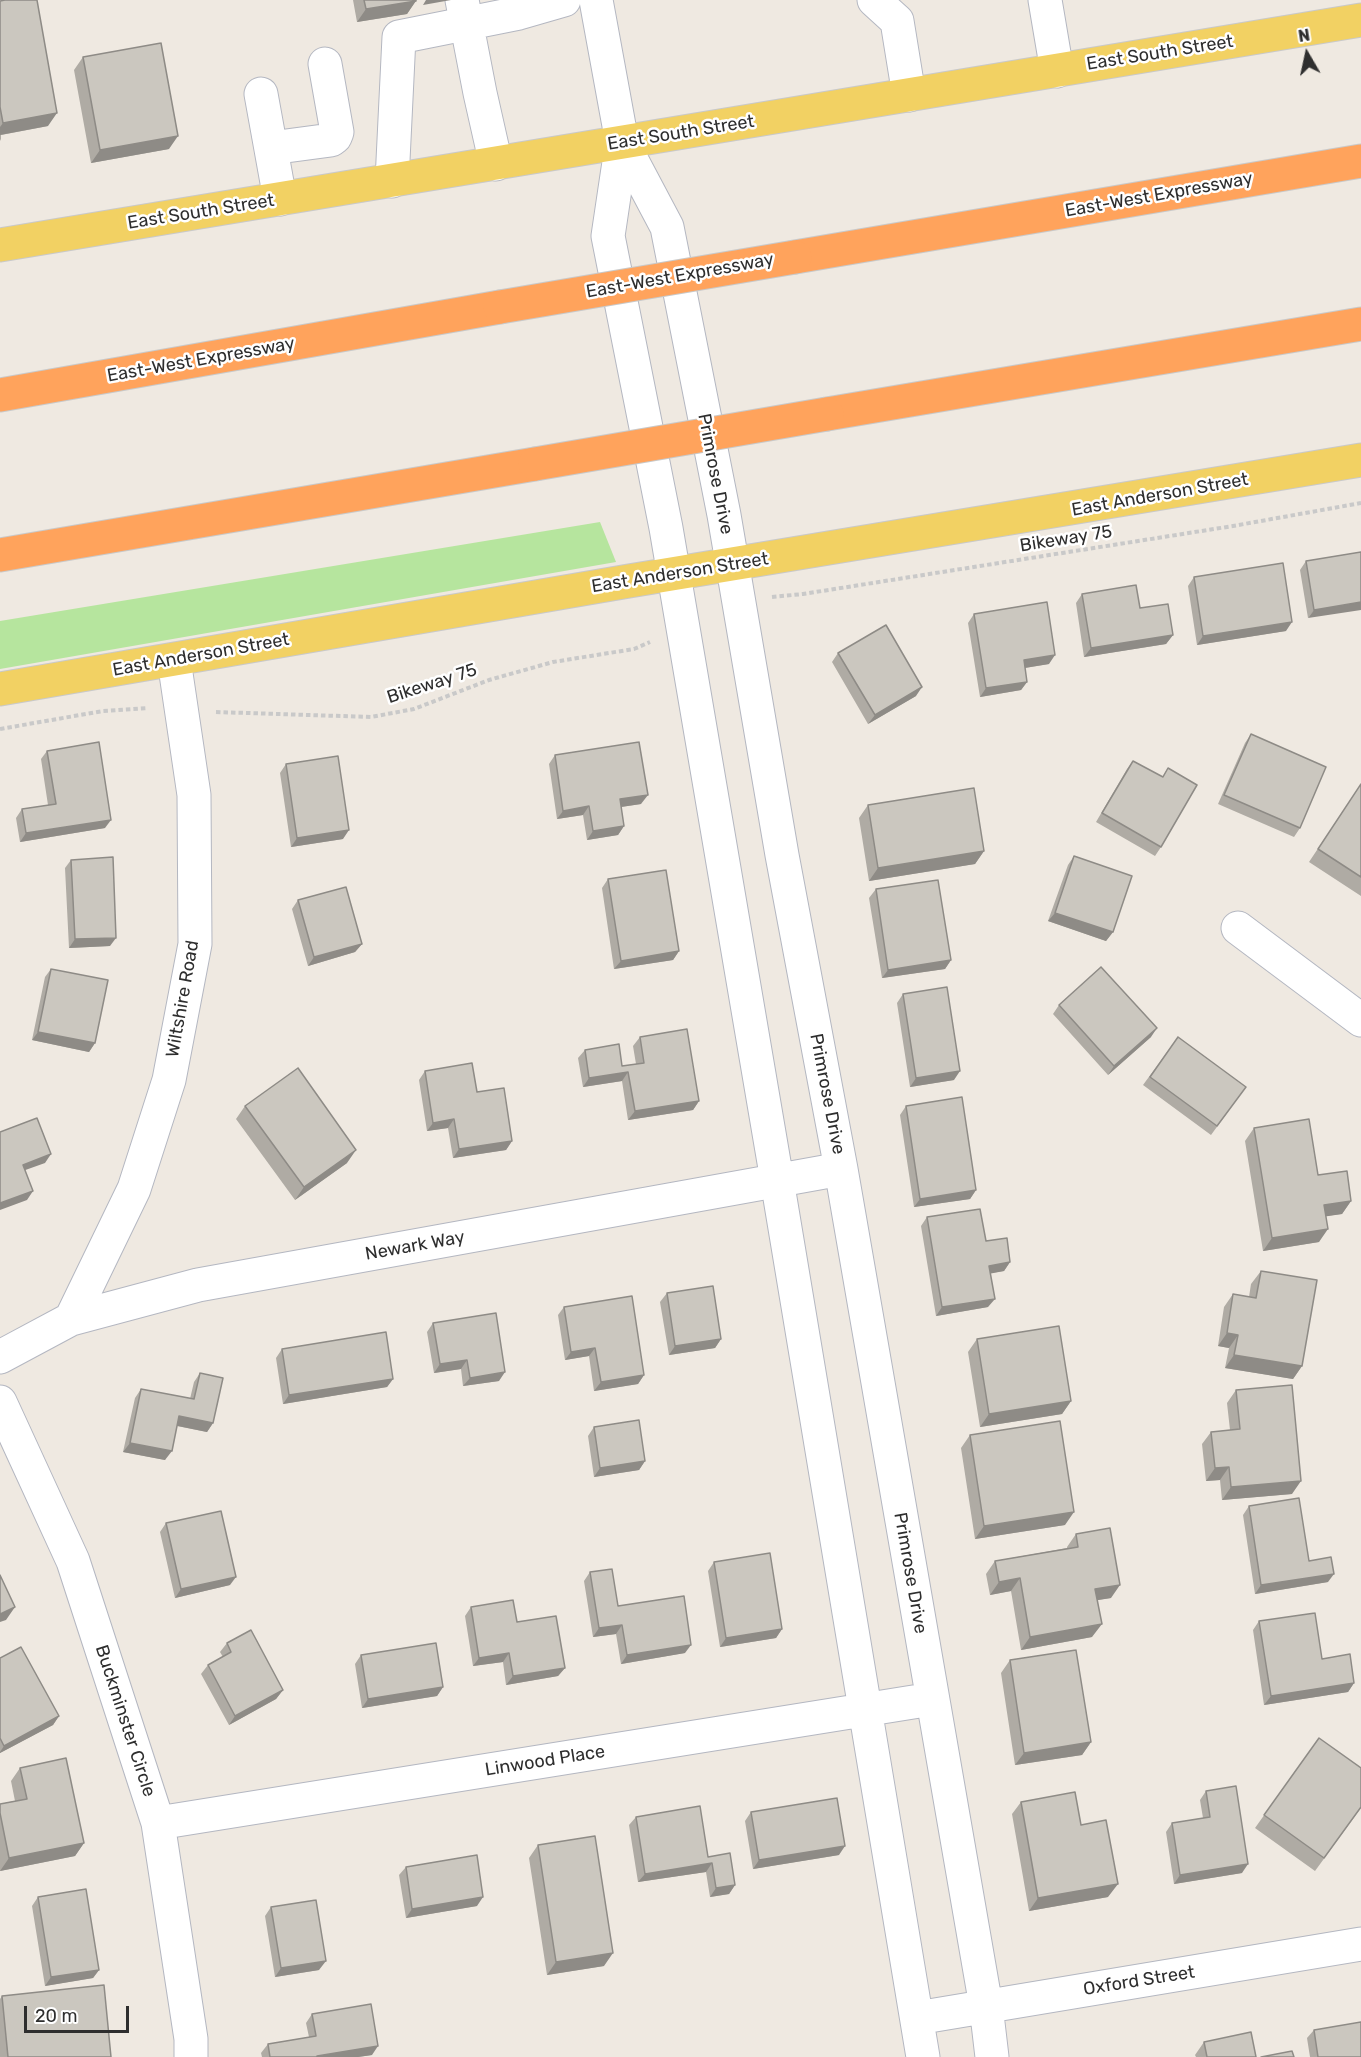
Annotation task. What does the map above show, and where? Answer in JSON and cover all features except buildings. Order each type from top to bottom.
[{"type":"highway","name":"East-West Expressway","points":[[0,395],[500,307],[1361,161]]},
{"type":"highway","points":[[0,555],[1361,324]]},
{"type":"main road","name":"East South Street","points":[[0,245],[1361,20]]},
{"type":"main road","name":"East Anderson Street","points":[[0,689],[672,574],[1361,460]]},
{"type":"street","points":[[392,181],[399,37],[464,12],[519,13],[564,0]]},
{"type":"street","name":"Primrose Drive","points":[[596,0],[622,142],[667,227],[732,565],[782,855],[841,1169],[986,2006],[992,2057]]},
{"type":"street","points":[[874,0],[897,21],[909,95]]},
{"type":"street","points":[[1045,0],[1057,70]]},
{"type":"street","points":[[464,12],[496,164]]},
{"type":"street","points":[[271,148],[331,140],[335,137],[337,132],[325,64]]},
{"type":"street","points":[[261,94],[280,199]]},
{"type":"street","name":"Primrose Drive","points":[[622,142],[608,236],[666,528],[923,2057]]},
{"type":"street","name":"Wiltshire Road","points":[[71,1319],[134,1189],[169,1080],[195,944],[194,795],[174,660]]},
{"type":"street","points":[[1239,928],[1361,1020]]},
{"type":"street","name":"Newark Way","points":[[0,1357],[71,1319],[198,1285],[841,1169]]},
{"type":"street","name":"Buckminster Circle","points":[[0,1402],[73,1561],[158,1823],[191,2039],[190,2057]]},
{"type":"street","name":"Linwood Place","points":[[158,1823],[932,1699]]},
{"type":"street","name":"Oxford Street","points":[[917,2018],[1361,1944]]},
{"type":"path","name":"Bikeway 75","points":[[774,597],[1036,557],[1361,503]]},
{"type":"path","name":"Bikeway 75","points":[[209,712],[371,717],[414,709],[489,680],[553,662],[634,649],[659,639]]},
{"type":"path","points":[[0,729],[103,711],[149,708]]},
{"type":"green space","points":[[600,522],[616,562],[0,669],[0,621]]}]
